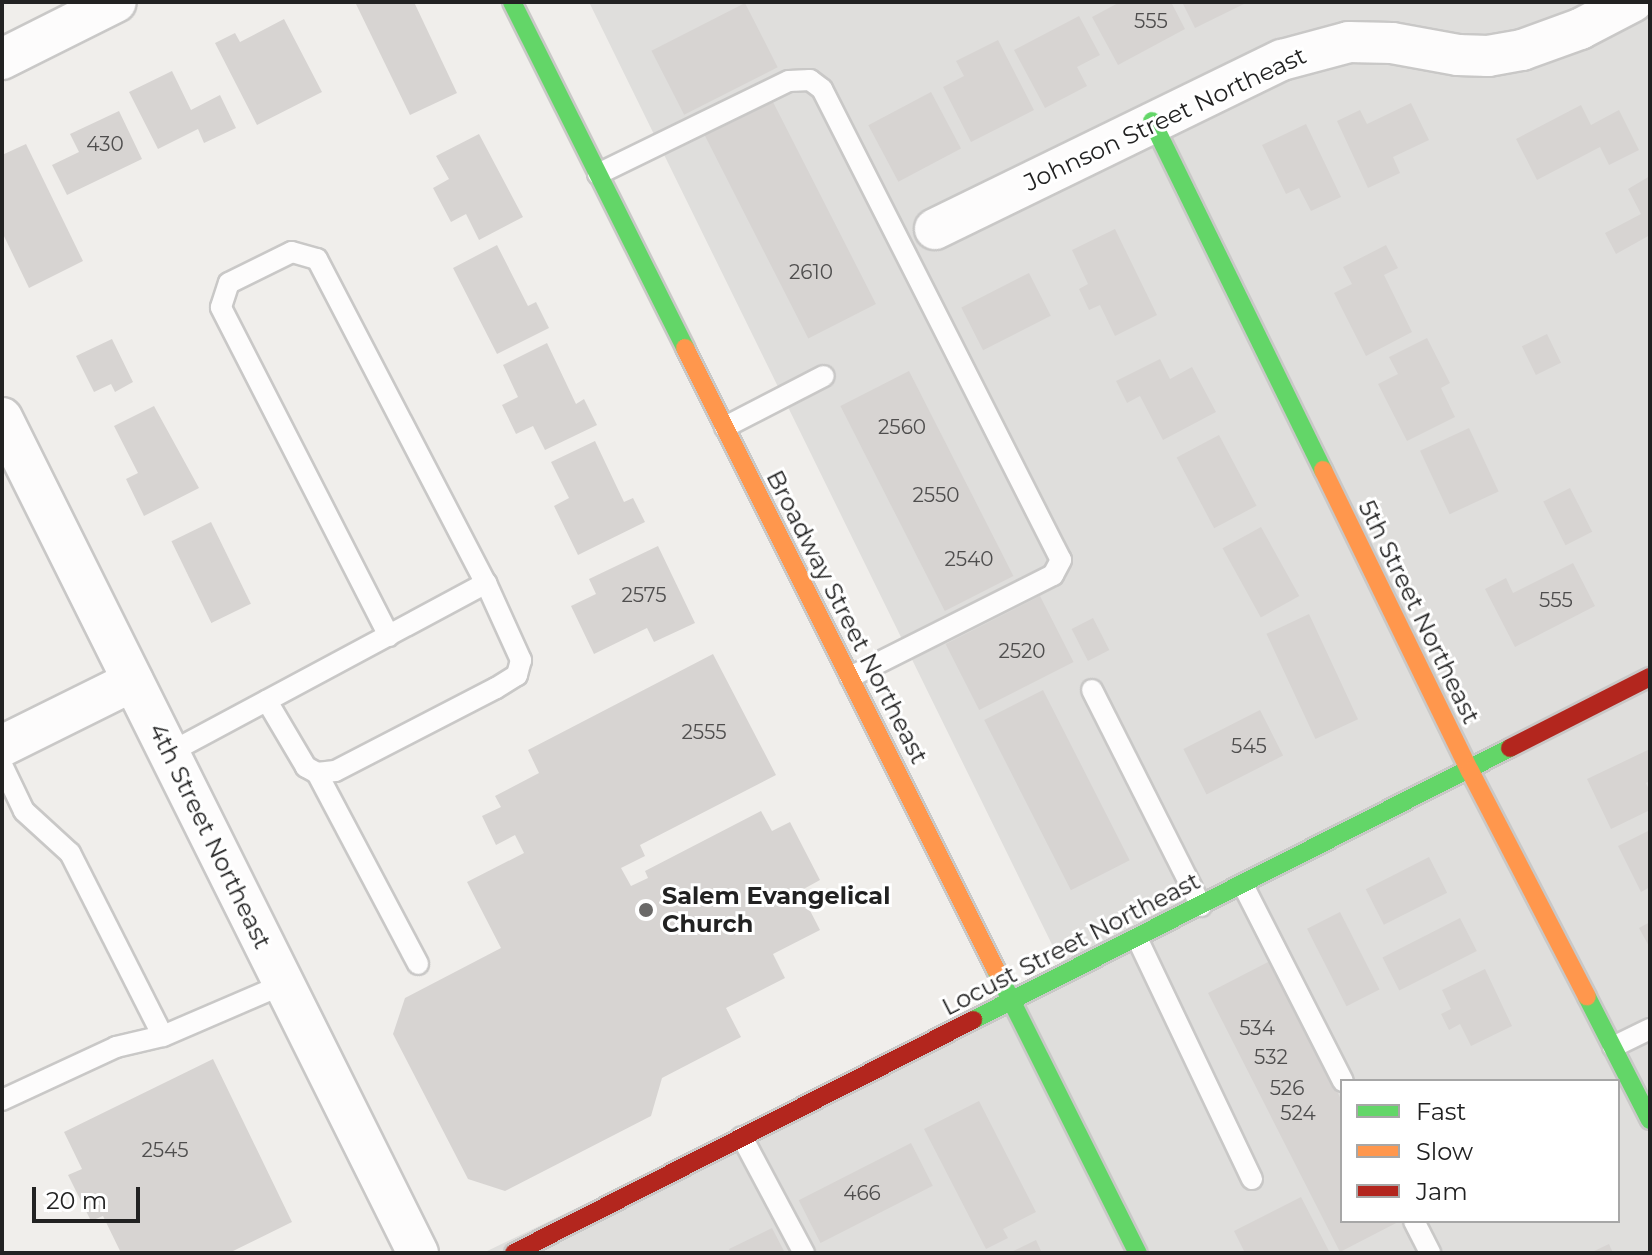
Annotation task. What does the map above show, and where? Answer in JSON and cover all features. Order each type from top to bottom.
[{"type":"street","name":"Broadway Street Northeast","points":[[512,2],[1138,1253]]},
{"type":"street","name":"Johnson Street Northeast","points":[[935,229],[1282,60],[1349,42],[1392,43],[1458,55],[1488,56],[1522,50],[1565,34],[1632,2]]},
{"type":"street","points":[[2,59],[107,4]]},
{"type":"street","name":"5th Street Northeast","points":[[1152,121],[1470,771],[1650,1120]]},
{"type":"street","name":"4th Street Northeast","points":[[2,418],[418,1253]]},
{"type":"street","name":"Locust Street Northeast","points":[[514,1253],[1470,771],[1650,677]]},
{"type":"street","points":[[2,746],[133,681]]},
{"type":"lane","points":[[598,174],[789,81],[810,80],[822,89],[1054,546],[1061,560],[1053,575],[850,677]]},
{"type":"lane","points":[[317,773],[335,771],[517,675],[521,660],[486,583],[317,259],[292,252],[229,283],[221,307],[389,636]]},
{"type":"lane","points":[[725,427],[824,376]]},
{"type":"lane","points":[[169,753],[486,583]]},
{"type":"lane","points":[[1092,690],[1201,906]]},
{"type":"lane","points":[[267,701],[306,767],[317,773],[418,964]]},
{"type":"lane","points":[[2,765],[24,811],[70,853],[163,1036]]},
{"type":"lane","points":[[1243,885],[1342,1079]]},
{"type":"lane","points":[[1137,938],[1252,1179]]},
{"type":"lane","points":[[2,1100],[116,1047],[163,1036],[284,984]]},
{"type":"lane","points":[[1613,1047],[1650,1029]]},
{"type":"lane","points":[[742,1137],[804,1253]]},
{"type":"lane","points":[[1415,1223],[1430,1253]]},
{"type":"shaded area","points":[[589,2],[1650,2],[1650,1253],[483,1253],[1066,973]]},
{"type":"building","points":[[355,2],[414,2],[457,93],[410,115]]},
{"type":"building","points":[[1120,2],[1171,2],[1185,29],[1118,65],[1092,17]]},
{"type":"building","points":[[1182,2],[1248,2],[1195,28]]},
{"type":"building","points":[[745,3],[778,67],[684,115],[651,51]]},
{"type":"building","points":[[1079,16],[1100,55],[1077,67],[1087,86],[1045,108],[1014,50]]},
{"type":"building","points":[[284,19],[322,92],[257,125],[215,43],[235,33],[240,42]]},
{"type":"building","points":[[998,40],[1034,110],[971,142],[943,87],[964,76],[956,61]]},
{"type":"building","points":[[172,71],[191,110],[220,95],[236,128],[204,143],[198,129],[158,149],[129,92]]},
{"type":"building","points":[[931,92],[961,149],[898,182],[868,125]]},
{"type":"building","points":[[772,100],[876,304],[808,339],[704,135]]},
{"type":"building","points":[[1411,103],[1429,140],[1393,157],[1400,173],[1368,188],[1337,121],[1360,110],[1367,124]]},
{"type":"building","points":[[1581,105],[1591,125],[1619,110],[1639,150],[1609,165],[1600,147],[1537,180],[1516,139]]},
{"type":"building","points":[[119,111],[142,159],[67,195],[52,165],[79,152],[70,134]]},
{"type":"building","points":[[1306,124],[1341,197],[1311,211],[1299,188],[1286,194],[1262,145]]},
{"type":"building","points":[[479,134],[523,217],[479,240],[466,214],[451,222],[433,188],[449,179],[436,156]]},
{"type":"building","points":[[26,144],[83,261],[29,288],[2,232],[2,155]]},
{"type":"building","points":[[1650,176],[1650,235],[1616,254],[1605,233],[1641,214],[1628,189]]},
{"type":"building","points":[[1115,229],[1157,315],[1115,336],[1100,305],[1089,310],[1079,289],[1088,284],[1072,250]]},
{"type":"building","points":[[497,245],[528,306],[536,302],[549,328],[497,354],[453,268]]},
{"type":"building","points":[[1386,245],[1398,268],[1384,275],[1412,332],[1366,356],[1334,293],[1352,284],[1343,267]]},
{"type":"building","points":[[1029,273],[1051,316],[983,350],[961,308]]},
{"type":"building","points":[[1547,334],[1561,363],[1536,375],[1522,346]]},
{"type":"building","points":[[1427,338],[1450,383],[1441,388],[1455,417],[1407,441],[1378,384],[1398,374],[1389,357]]},
{"type":"building","points":[[112,339],[133,382],[115,392],[111,384],[94,392],[76,356]]},
{"type":"building","points":[[547,343],[576,404],[584,399],[597,425],[545,450],[533,426],[516,434],[502,405],[518,397],[503,365]]},
{"type":"building","points":[[1160,359],[1170,379],[1192,367],[1216,412],[1163,440],[1140,396],[1127,403],[1116,381]]},
{"type":"building","points":[[909,371],[1013,576],[945,611],[840,406]]},
{"type":"building","points":[[154,406],[199,488],[144,516],[126,479],[138,473],[114,426]]},
{"type":"building","points":[[1469,428],[1499,491],[1450,514],[1420,451]]},
{"type":"building","points":[[1219,435],[1257,506],[1214,528],[1177,458]]},
{"type":"building","points":[[595,441],[624,502],[633,498],[645,522],[578,555],[554,506],[569,498],[551,462]]},
{"type":"building","points":[[1570,488],[1592,532],[1566,545],[1543,502]]},
{"type":"building","points":[[211,522],[251,604],[211,623],[171,541]]},
{"type":"building","points":[[1261,527],[1299,596],[1261,617],[1223,548]]},
{"type":"building","points":[[658,546],[695,623],[654,642],[647,628],[594,654],[571,606],[596,594],[589,579]]},
{"type":"building","points":[[1573,563],[1595,606],[1515,647],[1485,589],[1506,578],[1513,593]]},
{"type":"building","points":[[1040,596],[1074,662],[979,710],[946,644]]},
{"type":"building","points":[[1309,614],[1358,719],[1315,739],[1266,634]]},
{"type":"building","points":[[1093,618],[1109,650],[1088,661],[1072,629]]},
{"type":"building","name":"Salem Evangelical Church","points":[[713,654],[776,775],[640,845],[645,856],[621,868],[631,886],[648,878],[645,871],[761,811],[772,831],[790,822],[820,880],[800,891],[820,930],[773,954],[785,978],[726,1008],[741,1037],[662,1078],[651,1116],[505,1191],[468,1179],[393,1034],[405,998],[501,948],[467,882],[524,853],[515,835],[496,845],[482,816],[501,807],[495,796],[539,773],[528,750]]},
{"type":"building","points":[[1043,690],[1130,860],[1071,890],[984,720]]},
{"type":"building","points":[[1260,710],[1283,755],[1207,794],[1183,749]]},
{"type":"building","points":[[1650,749],[1650,781],[1646,783],[1650,792],[1650,810],[1611,829],[1587,779]]},
{"type":"building","points":[[1650,830],[1650,887],[1641,892],[1618,846]]},
{"type":"building","points":[[1429,857],[1447,893],[1384,925],[1366,889]]},
{"type":"building","points":[[1340,912],[1379,990],[1347,1006],[1307,929]]},
{"type":"building","points":[[1460,918],[1477,951],[1399,990],[1382,957]]},
{"type":"building","points":[[1650,922],[1650,948],[1639,928]]},
{"type":"building","points":[[1270,961],[1340,1097],[1340,1223],[1396,1223],[1340,1252],[1208,993]]},
{"type":"building","points":[[1485,969],[1512,1026],[1471,1046],[1460,1024],[1449,1030],[1441,1014],[1451,1009],[1442,990]]},
{"type":"building","points":[[213,1059],[292,1222],[229,1253],[121,1253],[103,1216],[91,1221],[68,1175],[82,1169],[64,1132]]},
{"type":"building","points":[[979,1101],[1036,1212],[1003,1229],[1008,1238],[986,1249],[924,1129]]},
{"type":"building","points":[[911,1143],[933,1186],[821,1243],[799,1200]]},
{"type":"building","points":[[1301,1197],[1330,1253],[1245,1253],[1234,1231]]},
{"type":"building","points":[[772,1228],[785,1253],[731,1253],[729,1249]]},
{"type":"building","points":[[1036,1240],[1042,1253],[1009,1253]]},
{"type":"building","points":[[1609,1244],[1613,1253],[1590,1253]]},
{"type":"traffic: fast","points":[[512,2],[685,348]]},
{"type":"traffic: fast","points":[[1152,121],[1323,470]]},
{"type":"traffic: fast","points":[[973,1020],[1510,748]]},
{"type":"traffic: fast","points":[[996,970],[1138,1253]]},
{"type":"traffic: fast","points":[[1587,997],[1650,1120]]},
{"type":"traffic: slow","points":[[685,348],[996,970]]},
{"type":"traffic: slow","points":[[1323,470],[1470,771],[1587,997]]},
{"type":"traffic: jam","points":[[1510,748],[1650,677]]},
{"type":"traffic: jam","points":[[514,1253],[973,1020]]},
{"type":"place","name":"Salem Evangelical Church","points":[[646,910]]}]
